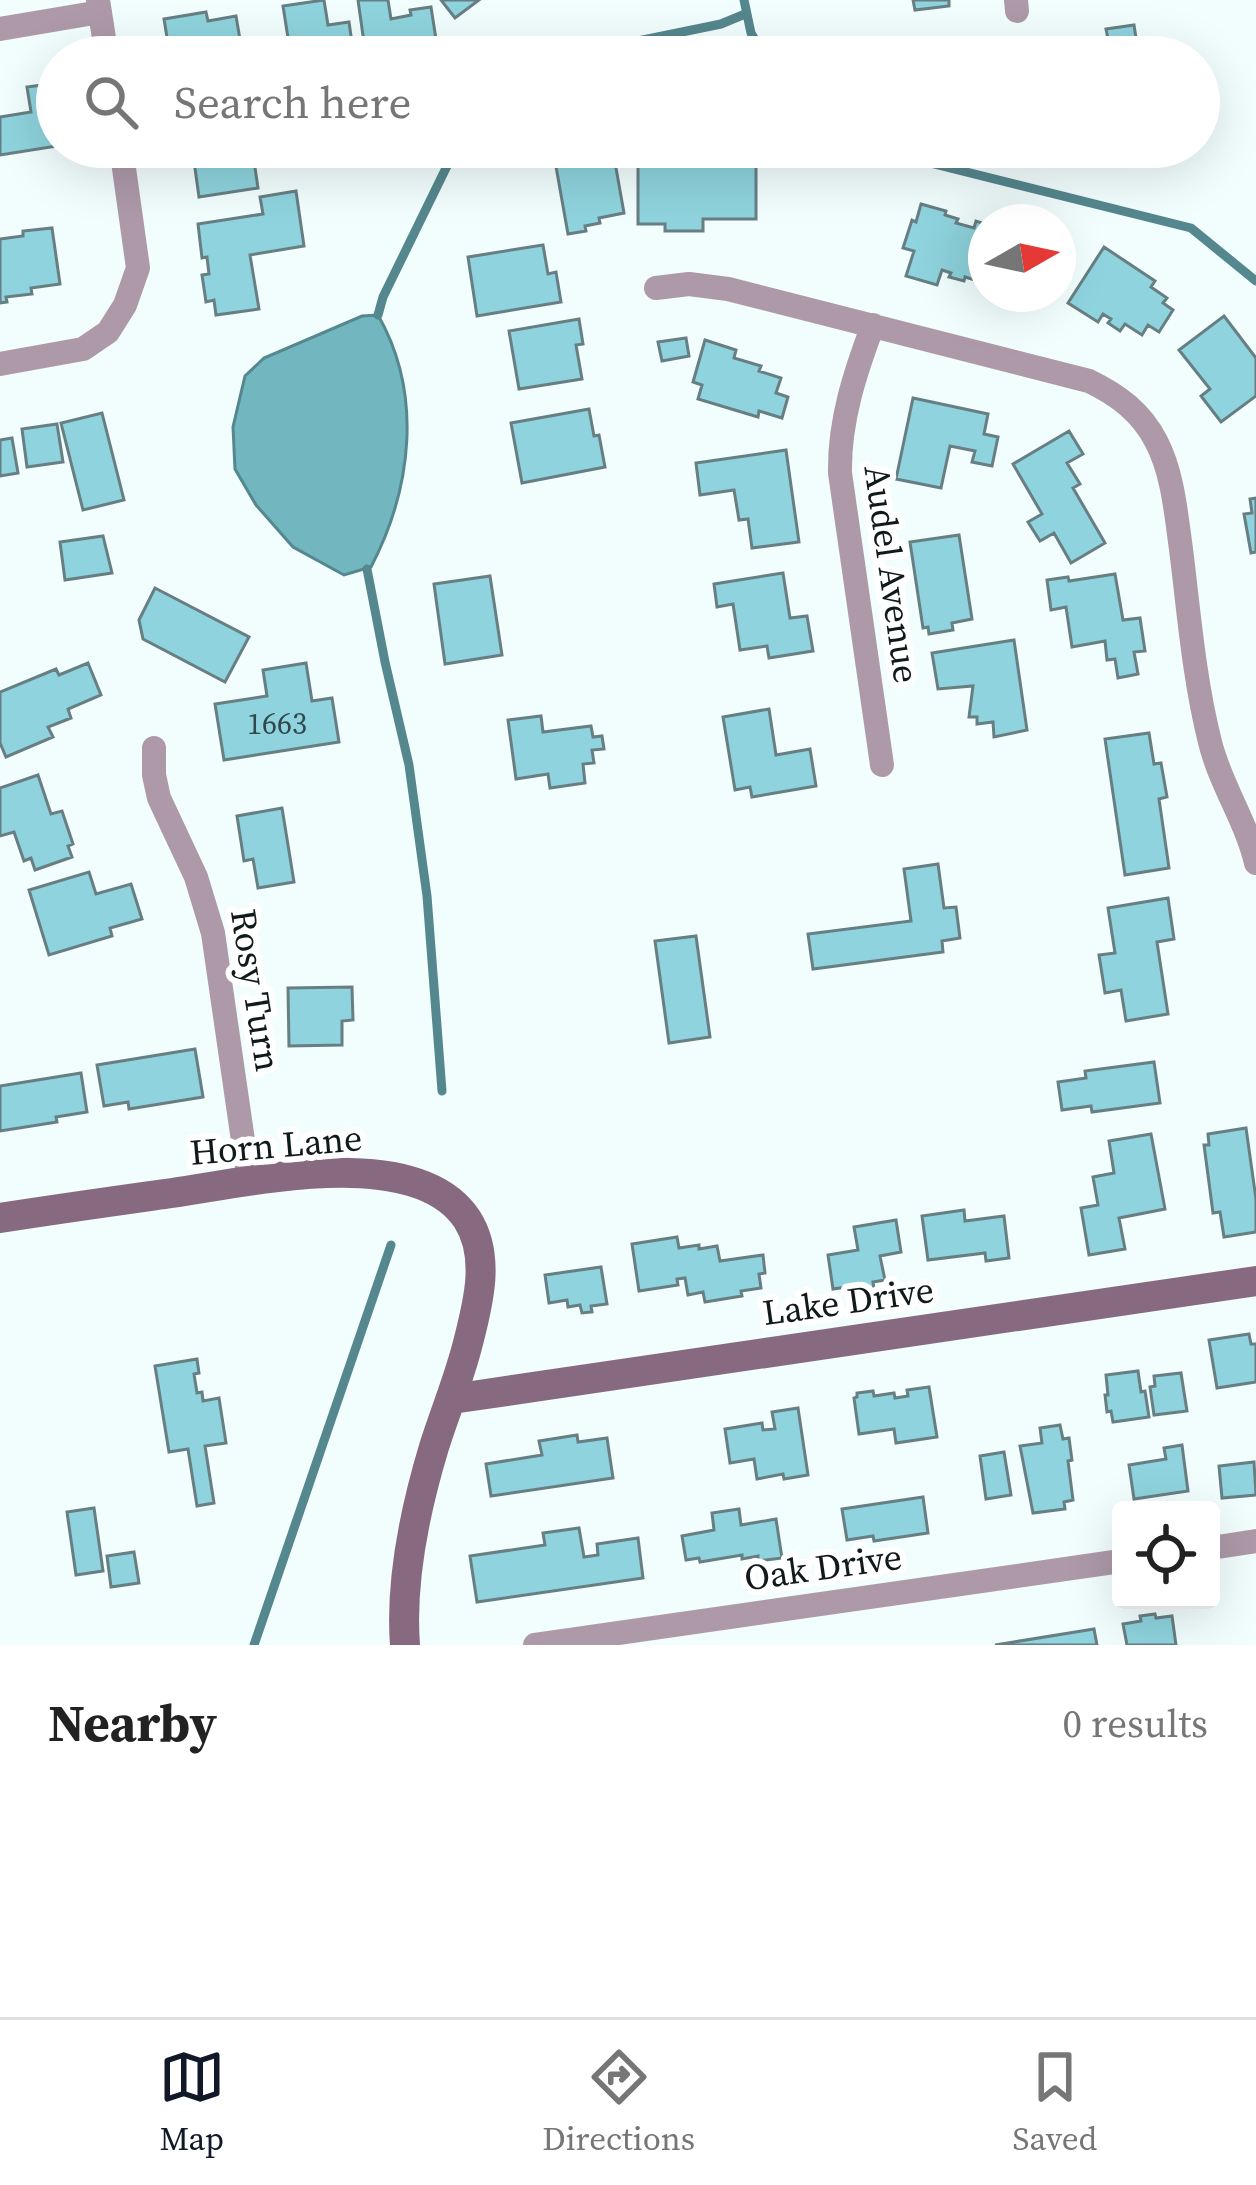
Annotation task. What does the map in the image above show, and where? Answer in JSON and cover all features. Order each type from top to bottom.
[{"type":"street","points":[[0,29],[99,6],[104,36]]},
{"type":"street","points":[[0,364],[83,349],[108,332],[117,319],[138,268],[124,168]]},
{"type":"street","points":[[656,288],[707,285],[1089,381],[1112,392],[1144,422],[1159,445],[1174,500],[1210,746],[1243,820],[1256,863]]},
{"type":"street","name":"Audel Avenue","points":[[873,325],[849,398],[839,451],[883,765]]},
{"type":"street","name":"Rosy Turn","points":[[154,748],[159,798],[196,877],[213,933],[249,1182]]},
{"type":"street","name":"Horn Lane","points":[[0,1218],[320,1173],[374,1174],[423,1185],[453,1203],[474,1231],[481,1257],[478,1301],[415,1526],[404,1600],[405,1645]]},
{"type":"street","name":"Lake Drive","points":[[452,1400],[1256,1281]]},
{"type":"street","points":[[1220,1547],[1256,1541]]},
{"type":"street","name":"Oak Drive","points":[[536,1645],[1112,1562]]},
{"type":"water","points":[[378,315],[402,377],[407,441],[403,473],[396,505],[371,567],[344,575],[293,547],[256,505],[235,469],[233,427],[245,376],[264,358],[362,316]]},
{"type":"building","points":[[324,0],[328,25],[349,22],[351,36],[288,36],[283,6]]},
{"type":"building","points":[[358,0],[388,0],[391,19],[431,7],[436,36],[363,36]]},
{"type":"building","points":[[441,0],[479,0],[455,18]]},
{"type":"building","points":[[913,0],[949,0],[949,6],[915,10]]},
{"type":"building","points":[[206,12],[208,21],[236,16],[239,36],[167,36],[164,19]]},
{"type":"building","points":[[1134,25],[1136,36],[1107,36],[1106,29]]},
{"type":"building","points":[[36,86],[36,149],[0,155],[0,117],[31,112],[27,87]]},
{"type":"building","points":[[195,168],[255,168],[258,188],[199,197]]},
{"type":"building","points":[[556,168],[616,168],[624,213],[599,218],[600,223],[585,226],[586,231],[568,234]]},
{"type":"building","points":[[638,168],[756,168],[756,219],[703,219],[703,231],[665,231],[665,224],[638,224]]},
{"type":"building","points":[[296,191],[304,246],[250,255],[259,309],[216,315],[214,300],[206,302],[202,275],[209,274],[198,224],[263,214],[260,197]]},
{"type":"building","points":[[921,204],[946,211],[945,215],[958,219],[956,223],[968,226],[968,278],[949,277],[951,273],[942,270],[937,285],[906,276],[914,251],[903,248],[912,220],[916,222]]},
{"type":"building","points":[[52,228],[60,284],[31,288],[32,294],[6,297],[7,302],[0,303],[0,239]]},
{"type":"building","points":[[543,245],[548,274],[556,272],[561,302],[477,316],[468,257]]},
{"type":"building","points":[[1104,247],[1155,281],[1151,287],[1167,298],[1163,303],[1173,310],[1159,332],[1148,325],[1142,335],[1125,324],[1120,331],[1103,314],[1098,322],[1076,308],[1076,291]]},
{"type":"building","points":[[1224,316],[1256,358],[1256,396],[1221,422],[1201,396],[1210,389],[1179,350]]},
{"type":"building","points":[[579,319],[583,344],[576,345],[582,379],[519,389],[509,331]]},
{"type":"building","points":[[686,338],[689,356],[662,361],[658,342]]},
{"type":"building","points":[[705,340],[736,350],[734,358],[781,378],[776,393],[788,397],[782,418],[759,411],[758,417],[698,399],[702,385],[693,382]]},
{"type":"building","points":[[913,398],[988,414],[984,434],[998,437],[992,466],[972,462],[975,451],[950,446],[941,488],[896,479]]},
{"type":"building","points":[[589,409],[605,467],[522,483],[511,423]]},
{"type":"building","points":[[102,413],[124,500],[83,510],[61,423]]},
{"type":"building","points":[[57,424],[63,462],[27,467],[22,429]]},
{"type":"building","points":[[1069,431],[1083,454],[1067,463],[1080,484],[1073,488],[1105,543],[1071,563],[1054,533],[1040,541],[1028,522],[1042,514],[1013,464]]},
{"type":"building","points":[[12,438],[18,473],[0,476],[0,440]]},
{"type":"building","points":[[786,450],[799,542],[752,548],[748,519],[739,520],[734,490],[700,495],[696,463]]},
{"type":"building","points":[[1256,498],[1256,552],[1251,553],[1244,514],[1252,513],[1250,499]]},
{"type":"building","points":[[959,535],[972,619],[952,623],[953,630],[929,634],[928,627],[923,628],[910,542]]},
{"type":"building","points":[[103,536],[112,573],[65,580],[60,542]]},
{"type":"building","points":[[783,573],[790,618],[807,616],[813,651],[769,658],[767,646],[740,650],[733,604],[717,607],[714,584]]},
{"type":"building","points":[[1115,574],[1123,620],[1140,618],[1145,651],[1134,652],[1138,674],[1118,678],[1115,659],[1107,660],[1105,641],[1072,647],[1066,607],[1051,610],[1047,580]]},
{"type":"building","points":[[490,576],[502,655],[445,664],[434,584]]},
{"type":"building","points":[[155,588],[249,637],[225,682],[143,639],[139,620]]},
{"type":"building","points":[[1014,640],[1027,730],[994,737],[993,722],[977,724],[977,717],[969,717],[973,686],[938,689],[932,653]]},
{"type":"building","points":[[88,663],[101,695],[68,709],[71,718],[48,727],[53,737],[6,757],[0,743],[0,692],[56,669],[59,675]]},
{"type":"building","points":[[306,663],[312,701],[332,698],[339,742],[224,760],[215,704],[267,696],[263,670]]},
{"type":"building","points":[[769,709],[776,755],[810,749],[816,786],[752,797],[750,787],[735,790],[723,717]]},
{"type":"building","points":[[541,716],[543,732],[591,726],[593,737],[602,736],[604,749],[592,750],[594,763],[583,764],[585,783],[550,788],[548,774],[516,779],[508,720]]},
{"type":"building","points":[[1149,733],[1167,797],[1159,799],[1169,868],[1125,875],[1105,739]]},
{"type":"building","points":[[38,775],[51,814],[62,811],[73,844],[68,846],[72,857],[35,870],[31,858],[24,861],[14,832],[0,836],[0,788]]},
{"type":"building","points":[[282,808],[294,882],[258,888],[253,859],[244,861],[237,816]]},
{"type":"building","points":[[938,864],[944,908],[956,907],[960,938],[942,941],[943,952],[813,969],[808,934],[911,921],[904,869]]},
{"type":"building","points":[[89,872],[96,894],[131,884],[142,919],[110,928],[112,936],[49,955],[29,890]]},
{"type":"building","points":[[1168,898],[1174,939],[1157,942],[1168,1014],[1126,1021],[1121,990],[1105,993],[1099,955],[1115,953],[1108,908]]},
{"type":"building","points":[[696,936],[710,1037],[669,1043],[655,941]]},
{"type":"building","points":[[352,987],[353,1020],[342,1021],[342,1045],[289,1046],[288,988]]},
{"type":"building","points":[[195,1049],[203,1097],[129,1109],[128,1102],[104,1106],[97,1065]]},
{"type":"building","points":[[1154,1062],[1160,1103],[1092,1112],[1091,1106],[1062,1110],[1058,1082],[1086,1078],[1085,1071]]},
{"type":"building","points":[[81,1073],[87,1112],[0,1131],[0,1086]]},
{"type":"building","points":[[1246,1128],[1256,1232],[1224,1237],[1220,1212],[1213,1213],[1204,1145],[1209,1145],[1208,1134]]},
{"type":"building","points":[[1151,1134],[1165,1209],[1119,1218],[1125,1249],[1089,1255],[1081,1208],[1098,1205],[1093,1177],[1114,1173],[1109,1141]]},
{"type":"building","points":[[964,1210],[965,1221],[1004,1216],[1009,1258],[986,1261],[985,1253],[928,1260],[922,1216]]},
{"type":"building","points":[[896,1220],[901,1252],[880,1256],[885,1280],[873,1282],[874,1288],[833,1289],[828,1255],[858,1250],[854,1227]]},
{"type":"building","points":[[677,1237],[679,1248],[717,1246],[720,1261],[763,1255],[761,1288],[705,1302],[703,1292],[688,1295],[685,1278],[677,1279],[678,1285],[639,1291],[632,1244]]},
{"type":"building","points":[[601,1267],[607,1304],[582,1313],[580,1305],[568,1307],[567,1300],[549,1303],[545,1275]]},
{"type":"building","points":[[1249,1334],[1251,1344],[1256,1344],[1256,1382],[1217,1388],[1209,1340]]},
{"type":"building","points":[[197,1359],[197,1393],[202,1392],[203,1401],[219,1398],[226,1443],[205,1446],[214,1503],[197,1506],[188,1449],[169,1452],[155,1366]]},
{"type":"building","points":[[1138,1371],[1149,1417],[1113,1422],[1111,1411],[1107,1412],[1106,1375]]},
{"type":"building","points":[[1181,1373],[1187,1411],[1154,1415],[1150,1387],[1155,1386],[1154,1376]]},
{"type":"building","points":[[929,1387],[937,1437],[896,1443],[894,1429],[859,1434],[857,1393],[894,1393],[895,1398],[908,1396],[907,1390]]},
{"type":"building","points":[[798,1408],[808,1475],[757,1479],[754,1459],[730,1463],[725,1429],[762,1423],[763,1430],[775,1429],[772,1412]]},
{"type":"building","points":[[1060,1425],[1063,1439],[1069,1438],[1073,1500],[1064,1502],[1065,1509],[1033,1513],[1020,1446],[1042,1443],[1040,1428]]},
{"type":"building","points":[[577,1435],[578,1442],[607,1438],[613,1478],[491,1496],[486,1464],[542,1455],[539,1441]]},
{"type":"building","points":[[1182,1445],[1188,1491],[1134,1499],[1129,1465],[1166,1459],[1164,1448]]},
{"type":"building","points":[[1004,1452],[1011,1495],[986,1499],[980,1456]]},
{"type":"building","points":[[1254,1462],[1256,1495],[1222,1498],[1219,1466]]},
{"type":"building","points":[[923,1497],[928,1533],[847,1540],[842,1509]]},
{"type":"building","points":[[94,1508],[103,1571],[76,1575],[67,1512]]},
{"type":"building","points":[[739,1509],[741,1525],[776,1519],[782,1558],[758,1561],[758,1556],[742,1559],[742,1555],[686,1560],[682,1536],[714,1530],[712,1513]]},
{"type":"building","points":[[579,1528],[584,1557],[598,1555],[597,1544],[638,1538],[643,1578],[477,1602],[470,1556],[545,1545],[543,1533]]},
{"type":"building","points":[[134,1552],[139,1583],[111,1587],[107,1556]]},
{"type":"building","points":[[1155,1614],[1156,1618],[1172,1616],[1176,1645],[1127,1645],[1123,1624]]},
{"type":"building","points":[[1094,1629],[1097,1645],[995,1645]]},
{"type":"waterway","points":[[744,0],[753,36]]},
{"type":"waterway","points":[[662,36],[745,14]]},
{"type":"waterway","points":[[378,315],[446,168]]},
{"type":"waterway","points":[[950,168],[1191,228],[1256,281]]},
{"type":"waterway","points":[[367,569],[409,765],[427,896],[442,1091]]},
{"type":"waterway","points":[[254,1645],[391,1245]]}]
